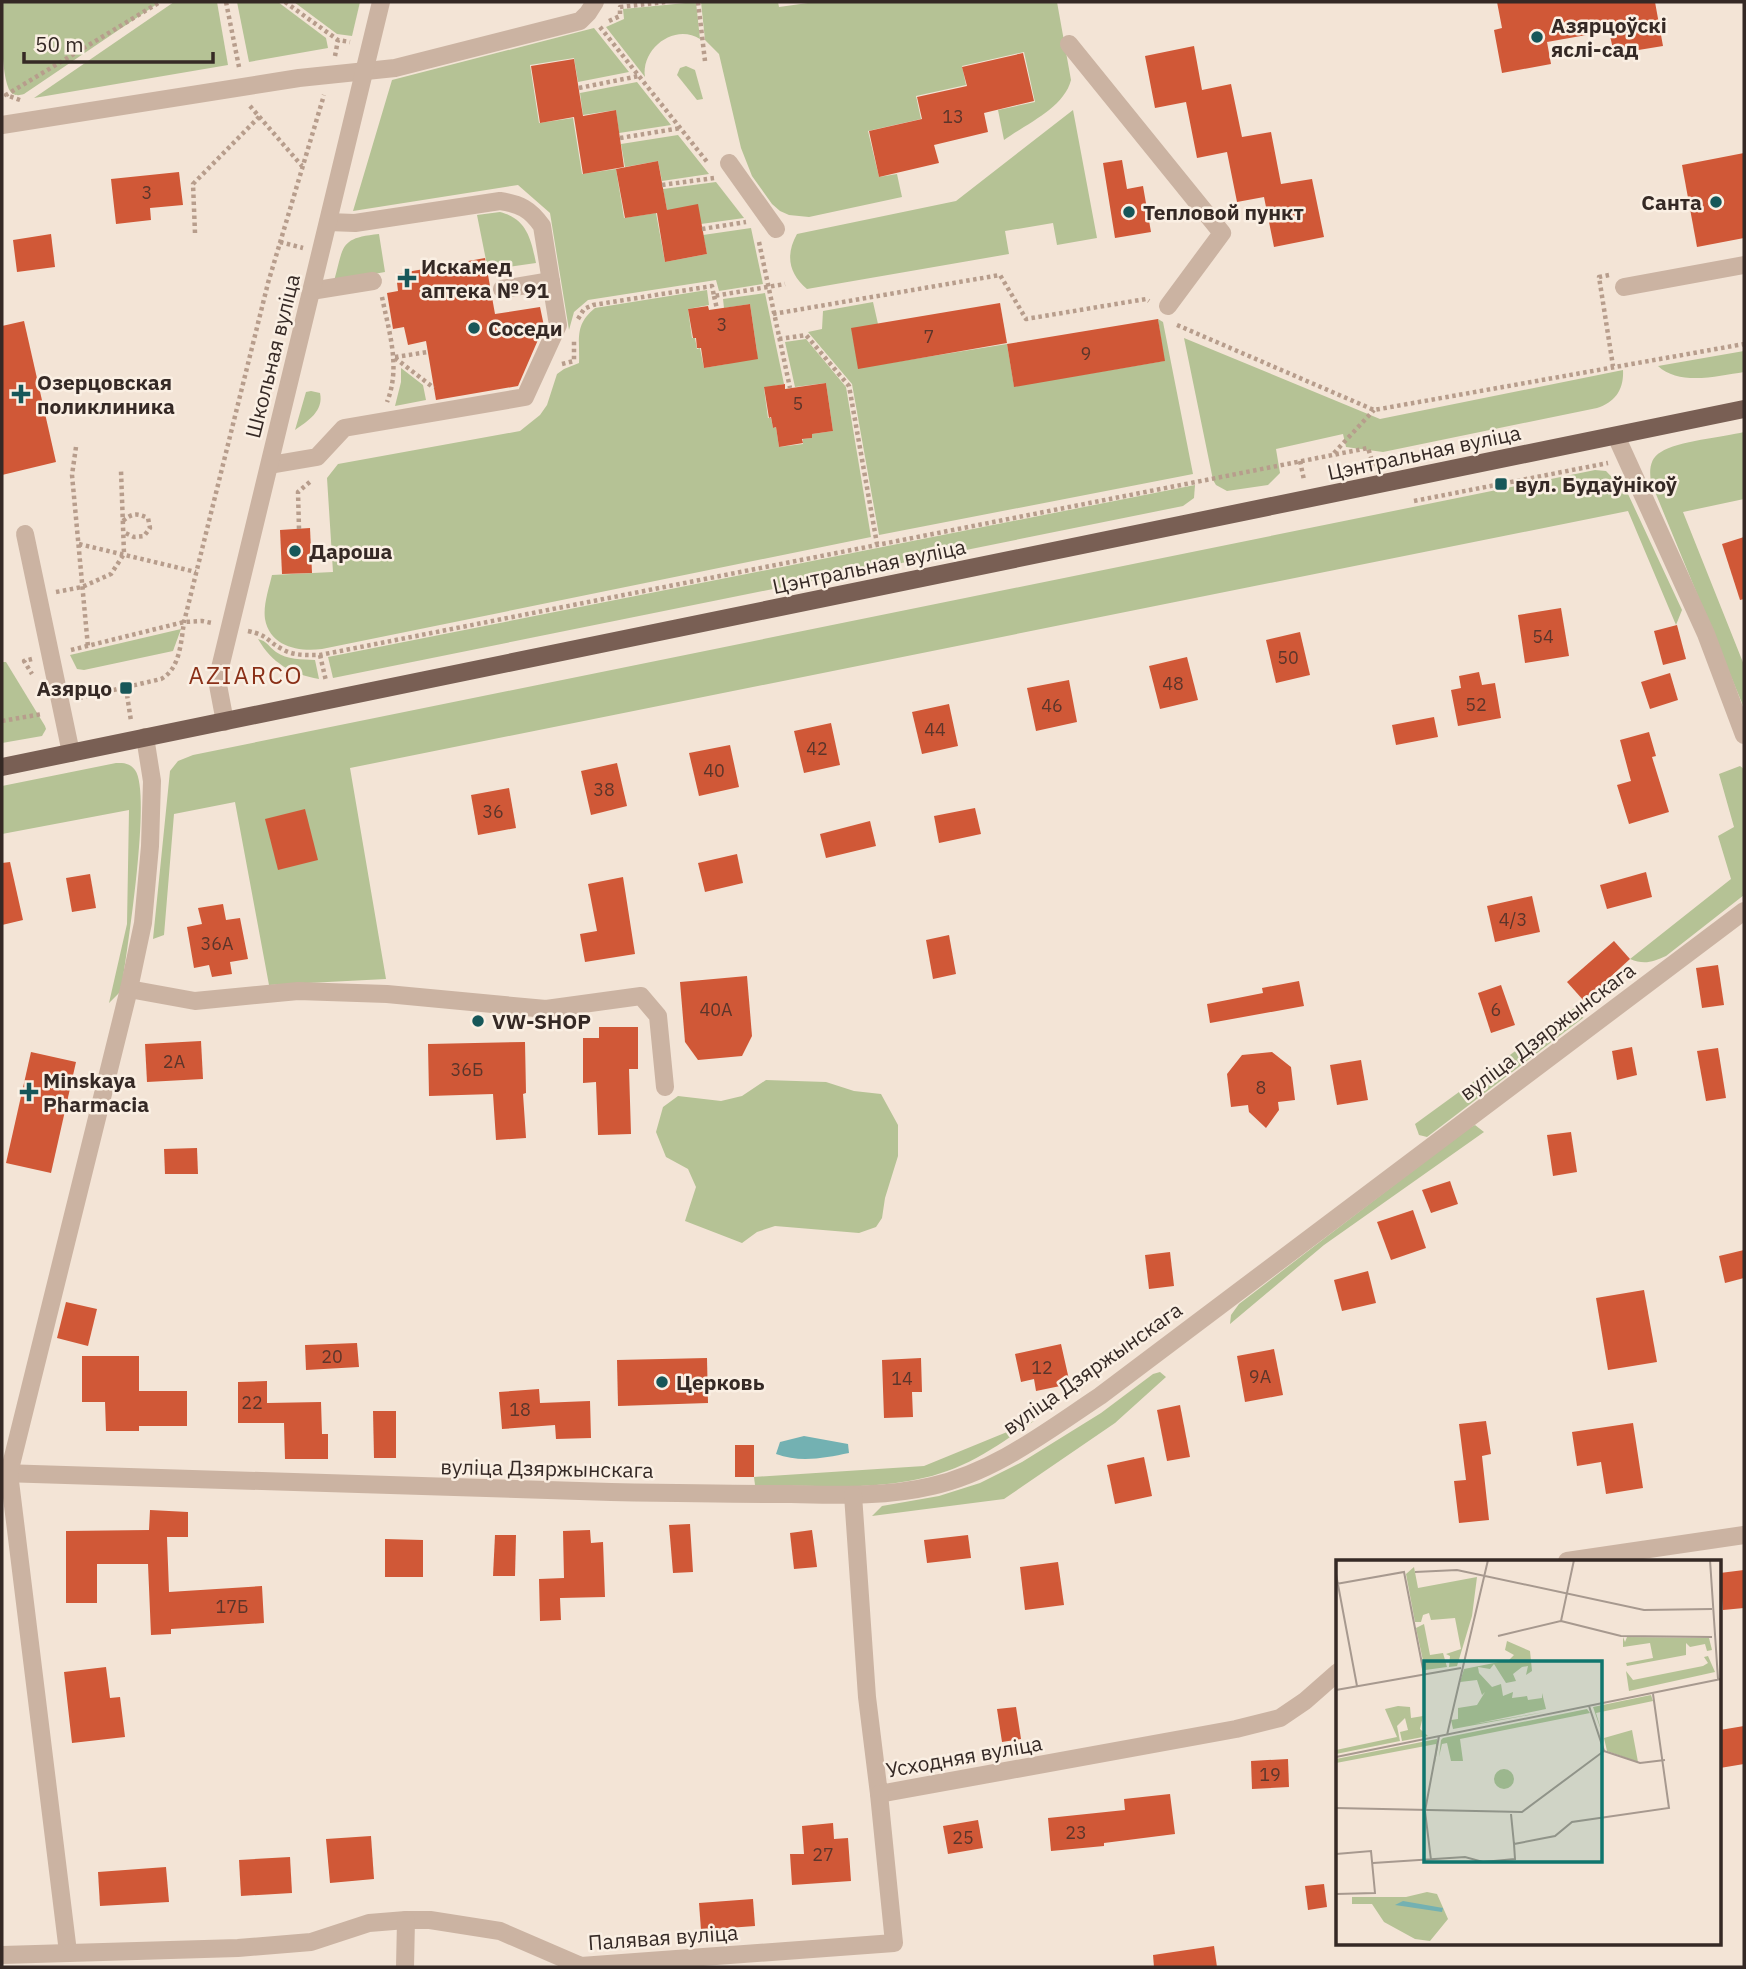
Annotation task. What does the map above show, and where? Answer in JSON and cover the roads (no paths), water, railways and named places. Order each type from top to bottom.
[{"type":"main road","name":"Цэнтральная вуліца","points":[[2,767],[1744,409]]},
{"type":"street","name":"Школьная вуліца","points":[[225,722],[218,685],[220,668],[381,2]]},
{"type":"street","points":[[2,123],[299,78],[395,68],[580,21],[594,13]]},
{"type":"street","points":[[1069,44],[1222,233],[1165,312]]},
{"type":"street","points":[[729,163],[776,229]]},
{"type":"street","points":[[270,464],[317,457],[344,428],[525,397],[558,325],[542,226],[532,213],[518,203],[500,201],[355,223],[328,222]]},
{"type":"street","points":[[1624,287],[1744,264]]},
{"type":"street","points":[[502,289],[551,281]]},
{"type":"street","points":[[312,291],[377,283]]},
{"type":"street","points":[[1616,436],[1706,634],[1744,735]]},
{"type":"street","points":[[25,534],[71,753]]},
{"type":"street","points":[[68,1952],[5,1473],[129,989],[143,923],[150,846],[152,781],[140,739]]},
{"type":"street","name":"вуліца Дзяржынскага","points":[[5,1473],[351,1486],[853,1495],[901,1492],[934,1486],[965,1476],[998,1462],[1100,1396],[1744,911]]},
{"type":"street","points":[[129,989],[195,1001],[298,991],[387,994],[546,1009],[641,996],[658,1016],[665,1087]]},
{"type":"street","name":"Усходняя вуліца","points":[[853,1495],[867,1697],[879,1794],[1223,1731],[1280,1718],[1305,1701],[1336,1674]]},
{"type":"street","points":[[1574,1560],[1744,1535]]},
{"type":"street","name":"Палявая вуліца","points":[[2,1955],[238,1948],[311,1942],[369,1923],[406,1920],[429,1920],[500,1931],[551,1960],[580,1966],[894,1943],[879,1794]]},
{"type":"street","points":[[405,1967],[406,1920]]},
{"type":"water","points":[[804,1436],[848,1444],[849,1453],[803,1459],[776,1454],[780,1442]]},
{"type":"place","name":"Азярцоўскі яслі-сад","points":[[1537,37]]},
{"type":"place","name":"Санта","points":[[1716,202]]},
{"type":"place","name":"Тепловой пункт","points":[[1129,212]]},
{"type":"place","name":"Искамед аптека № 91","points":[[407,278]]},
{"type":"place","name":"Соседи","points":[[474,328]]},
{"type":"place","name":"Озерцовская поликлиника","points":[[21,394]]},
{"type":"place","name":"вул. Будаўнікоў","points":[[1501,484]]},
{"type":"place","name":"Дароша","points":[[295,551]]},
{"type":"place","name":"Азярцо","points":[[126,688]]},
{"type":"place","name":"VW-SHOP","points":[[478,1021]]},
{"type":"place","name":"Minskaya Pharmacia","points":[[29,1092]]},
{"type":"place","name":"Церковь","points":[[662,1382]]},
{"type":"district","name":"AZIARCO","points":[[246,675]]}]
